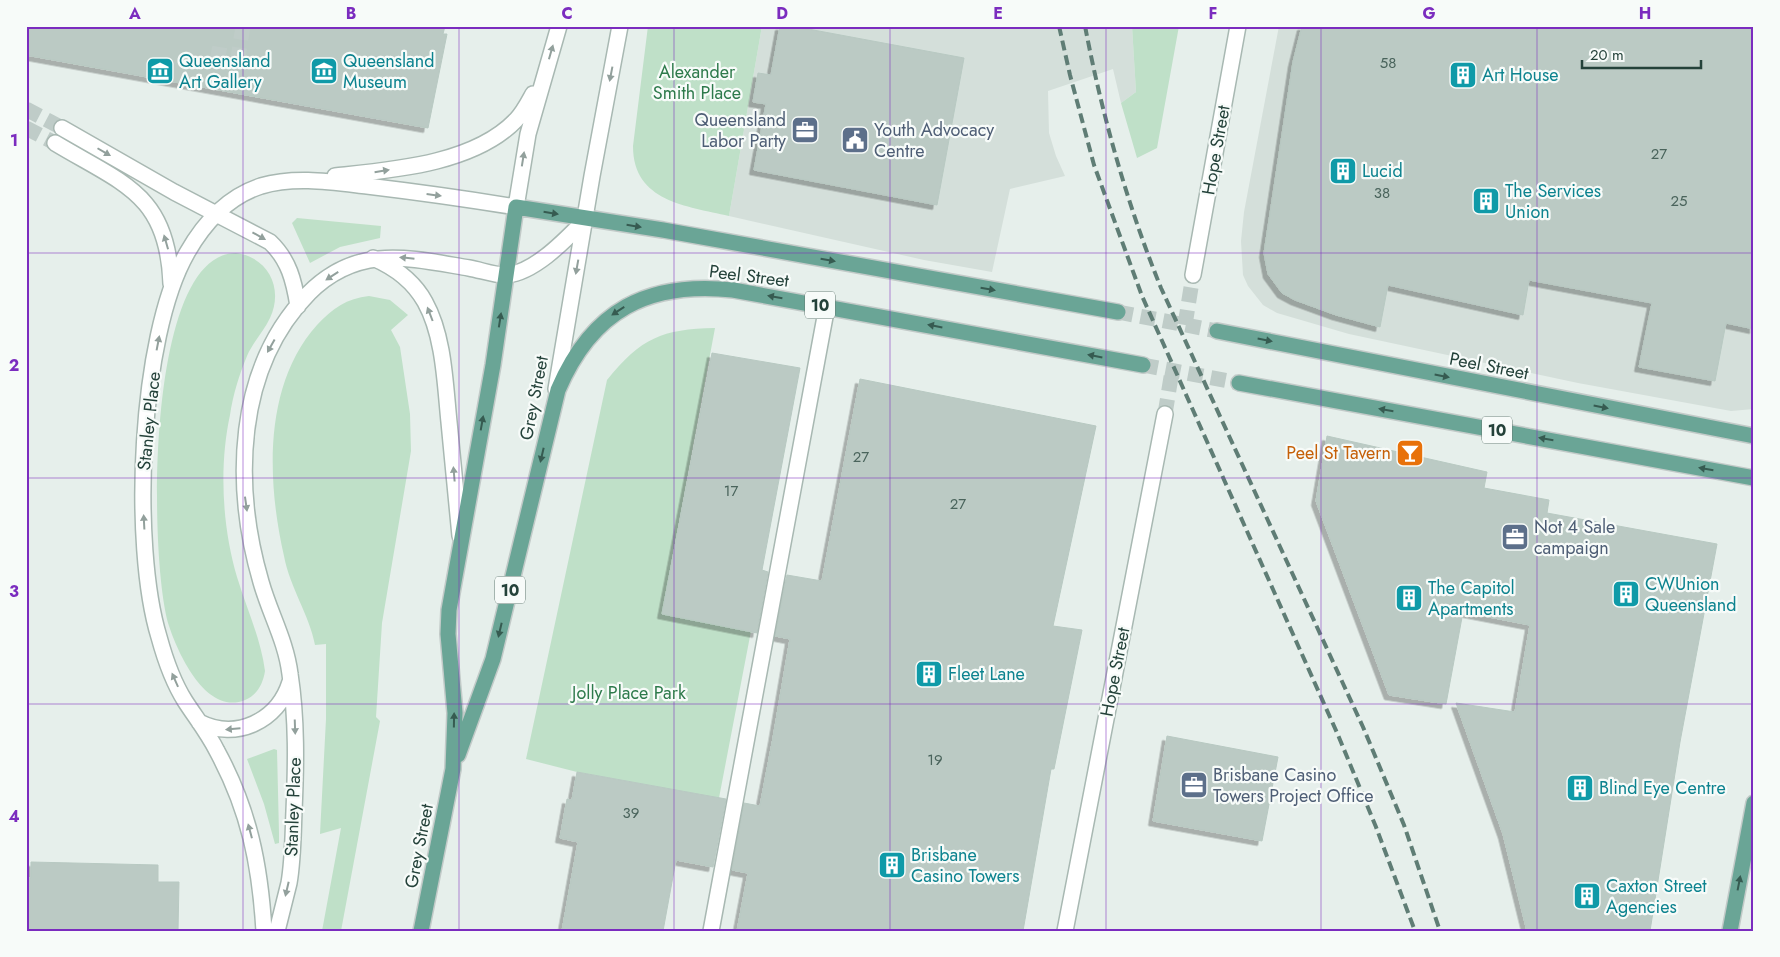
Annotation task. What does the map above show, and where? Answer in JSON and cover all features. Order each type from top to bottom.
[{"type":"main road","name":"Peel Street","points":[[516,208],[663,230],[1118,312]]},
{"type":"main road","name":"Grey Street","points":[[422,931],[453,769],[455,713],[448,634],[449,610],[507,275],[516,208]]},
{"type":"main road","name":"Peel Street","points":[[553,408],[566,372],[591,335],[611,316],[635,301],[672,290],[708,288],[733,290],[1142,365]]},
{"type":"main road","name":"Peel Street","points":[[1217,331],[1754,436]]},
{"type":"main road","name":"10","points":[[1240,382],[1754,478]]},
{"type":"main road","name":"Grey Street","points":[[453,769],[493,659],[553,408]]},
{"type":"main road","points":[[1730,931],[1754,803]]},
{"type":"street","name":"Grey Street","points":[[516,208],[524,152],[559,26]]},
{"type":"street","name":"Grey Street","points":[[553,408],[620,26]]},
{"type":"street","name":"Hope Street","points":[[1193,275],[1238,26]]},
{"type":"street","points":[[298,180],[419,164],[463,153],[488,142],[512,124],[521,114],[544,78]]},
{"type":"street","points":[[62,128],[174,192],[261,237],[278,250],[292,274],[298,306]]},
{"type":"street","points":[[55,143],[130,188],[150,207],[158,219],[169,252],[171,290]]},
{"type":"street","name":"Stanley Place","points":[[264,931],[258,865],[248,821],[219,755],[173,678],[158,635],[148,582],[143,518],[143,461],[148,404],[158,344],[171,290],[186,255],[203,228],[216,213],[249,191],[277,183],[298,180],[377,187],[516,208]]},
{"type":"street","points":[[507,275],[526,268],[548,254],[586,219]]},
{"type":"street","points":[[373,258],[398,272],[413,286],[425,302],[435,329],[444,380],[460,540]]},
{"type":"street","name":"Stanley Place","points":[[277,931],[289,883],[293,849],[296,729],[286,649],[263,590],[256,562],[245,494],[248,418],[256,381],[264,358],[280,329],[298,306],[329,277],[349,266],[373,258],[408,258],[507,275]]},
{"type":"street","points":[[711,931],[827,306]]},
{"type":"street","name":"Hope Street","points":[[1065,931],[1165,414]]},
{"type":"street","points":[[199,722],[224,730],[237,730],[257,723],[277,708],[291,678]]},
{"type":"shaded area","points":[[762,26],[1132,26],[1136,92],[1121,103],[1113,69],[1048,91],[1049,133],[1065,176],[1010,189],[992,272],[924,260],[729,216]]},
{"type":"shaded area","points":[[1279,26],[1754,26],[1754,409],[1731,411],[1578,383],[1349,334],[1277,313],[1263,305],[1248,286],[1243,275],[1241,241],[1244,212]]},
{"type":"green space","name":"Alexander Smith Place","points":[[648,26],[762,26],[729,216],[696,209],[665,198],[652,190],[642,179],[635,165],[633,146]]},
{"type":"green space","points":[[1132,26],[1179,26],[1157,148],[1137,158],[1121,103],[1136,92]]},
{"type":"green space","points":[[297,218],[381,226],[380,238],[340,247],[310,263],[292,223]]},
{"type":"green space","points":[[236,253],[247,256],[265,267],[274,285],[275,296],[270,318],[249,351],[241,370],[233,400],[224,455],[225,517],[228,537],[237,577],[257,635],[265,671],[261,685],[253,695],[245,700],[231,703],[218,699],[206,691],[196,679],[179,651],[169,626],[162,592],[158,542],[157,481],[160,416],[169,355],[184,303],[206,266]]},
{"type":"green space","points":[[369,296],[390,300],[408,315],[391,330],[400,347],[410,414],[411,451],[382,623],[376,717],[380,721],[341,931],[322,931],[341,828],[320,834],[326,719],[326,644],[315,645],[287,568],[274,497],[274,435],[278,405],[287,376],[299,349],[317,325],[334,309],[354,299]]},
{"type":"green space","name":"Jolly Place Park","points":[[715,328],[662,613],[751,631],[719,798],[577,772],[526,759],[607,380],[631,354],[642,345],[654,339],[681,331]]},
{"type":"green space","points":[[274,749],[277,750],[279,833],[279,843],[275,844],[264,804],[247,759]]},
{"type":"building","name":"Queensland Museum","points":[[26,26],[445,26],[443,34],[447,34],[428,128],[26,55]]},
{"type":"building","points":[[780,26],[792,26],[964,58],[937,205],[754,170],[766,104],[753,102],[758,73],[771,75]]},
{"type":"building","points":[[1302,26],[1754,26],[1754,329],[1726,323],[1715,381],[1639,367],[1652,303],[1529,280],[1523,315],[1388,285],[1380,327],[1336,315],[1295,300],[1282,293],[1268,274],[1264,253],[1293,62]]},
{"type":"building","points":[[712,353],[800,368],[762,570],[768,572],[757,633],[662,614]]},
{"type":"building","points":[[860,379],[1096,426],[1053,626],[1082,630],[1054,769],[1051,769],[1023,931],[737,931],[748,873],[732,870],[744,803],[760,806],[773,738],[790,639],[775,636],[787,575],[822,581]]},
{"type":"building","points":[[1327,436],[1487,472],[1484,488],[1549,500],[1547,513],[1717,544],[1680,742],[1650,931],[1527,931],[1503,834],[1456,703],[1515,712],[1530,625],[1463,612],[1446,704],[1389,695],[1316,501]]},
{"type":"building","points":[[1167,736],[1278,757],[1262,841],[1153,821]]},
{"type":"building","points":[[577,772],[726,799],[713,867],[676,860],[663,931],[562,931],[578,842],[560,838],[567,799],[572,800]]},
{"type":"building","points":[[31,862],[158,865],[158,882],[179,882],[178,931],[26,931],[26,878],[31,878]]},
{"type":"tunnel","points":[[211,53],[238,58],[243,26]]},
{"type":"tunnel","points":[[26,109],[62,128]]},
{"type":"tunnel","points":[[26,128],[55,143]]},
{"type":"tunnel","points":[[1185,325],[1193,275]]},
{"type":"tunnel","points":[[1118,312],[1217,331]]},
{"type":"tunnel","points":[[1143,365],[1239,383]]},
{"type":"tunnel","points":[[1165,414],[1172,371]]},
{"type":"railway","points":[[1059,26],[1094,165],[1142,296],[1338,735],[1376,827],[1415,931]]},
{"type":"railway","points":[[1085,26],[1099,93],[1126,192],[1161,288],[1363,727],[1404,825],[1440,931]]},
{"type":"place","name":"Queensland Art Gallery","points":[[160,71]]},
{"type":"place","name":"Queensland Museum","points":[[324,71]]},
{"type":"place","name":"Art House","points":[[1463,75]]},
{"type":"place","name":"Queensland Labor Party","points":[[805,130]]},
{"type":"place","name":"Youth Advocacy Centre","points":[[855,140]]},
{"type":"place","name":"Lucid","points":[[1343,171]]},
{"type":"place","name":"The Services Union","points":[[1486,201]]},
{"type":"place","name":"Peel St Tavern","points":[[1410,453]]},
{"type":"place","name":"Not 4 Sale campaign","points":[[1515,537]]},
{"type":"place","name":"CWUnion Queensland","points":[[1626,594]]},
{"type":"place","name":"The Capitol Apartments","points":[[1409,598]]},
{"type":"place","name":"Fleet Lane","points":[[929,674]]},
{"type":"place","name":"Brisbane Casino Towers Project Office","points":[[1194,785]]},
{"type":"place","name":"Blind Eye Centre","points":[[1580,788]]},
{"type":"place","name":"Brisbane Casino Towers","points":[[892,865]]},
{"type":"place","name":"Caxton Street Agencies","points":[[1587,896]]}]
